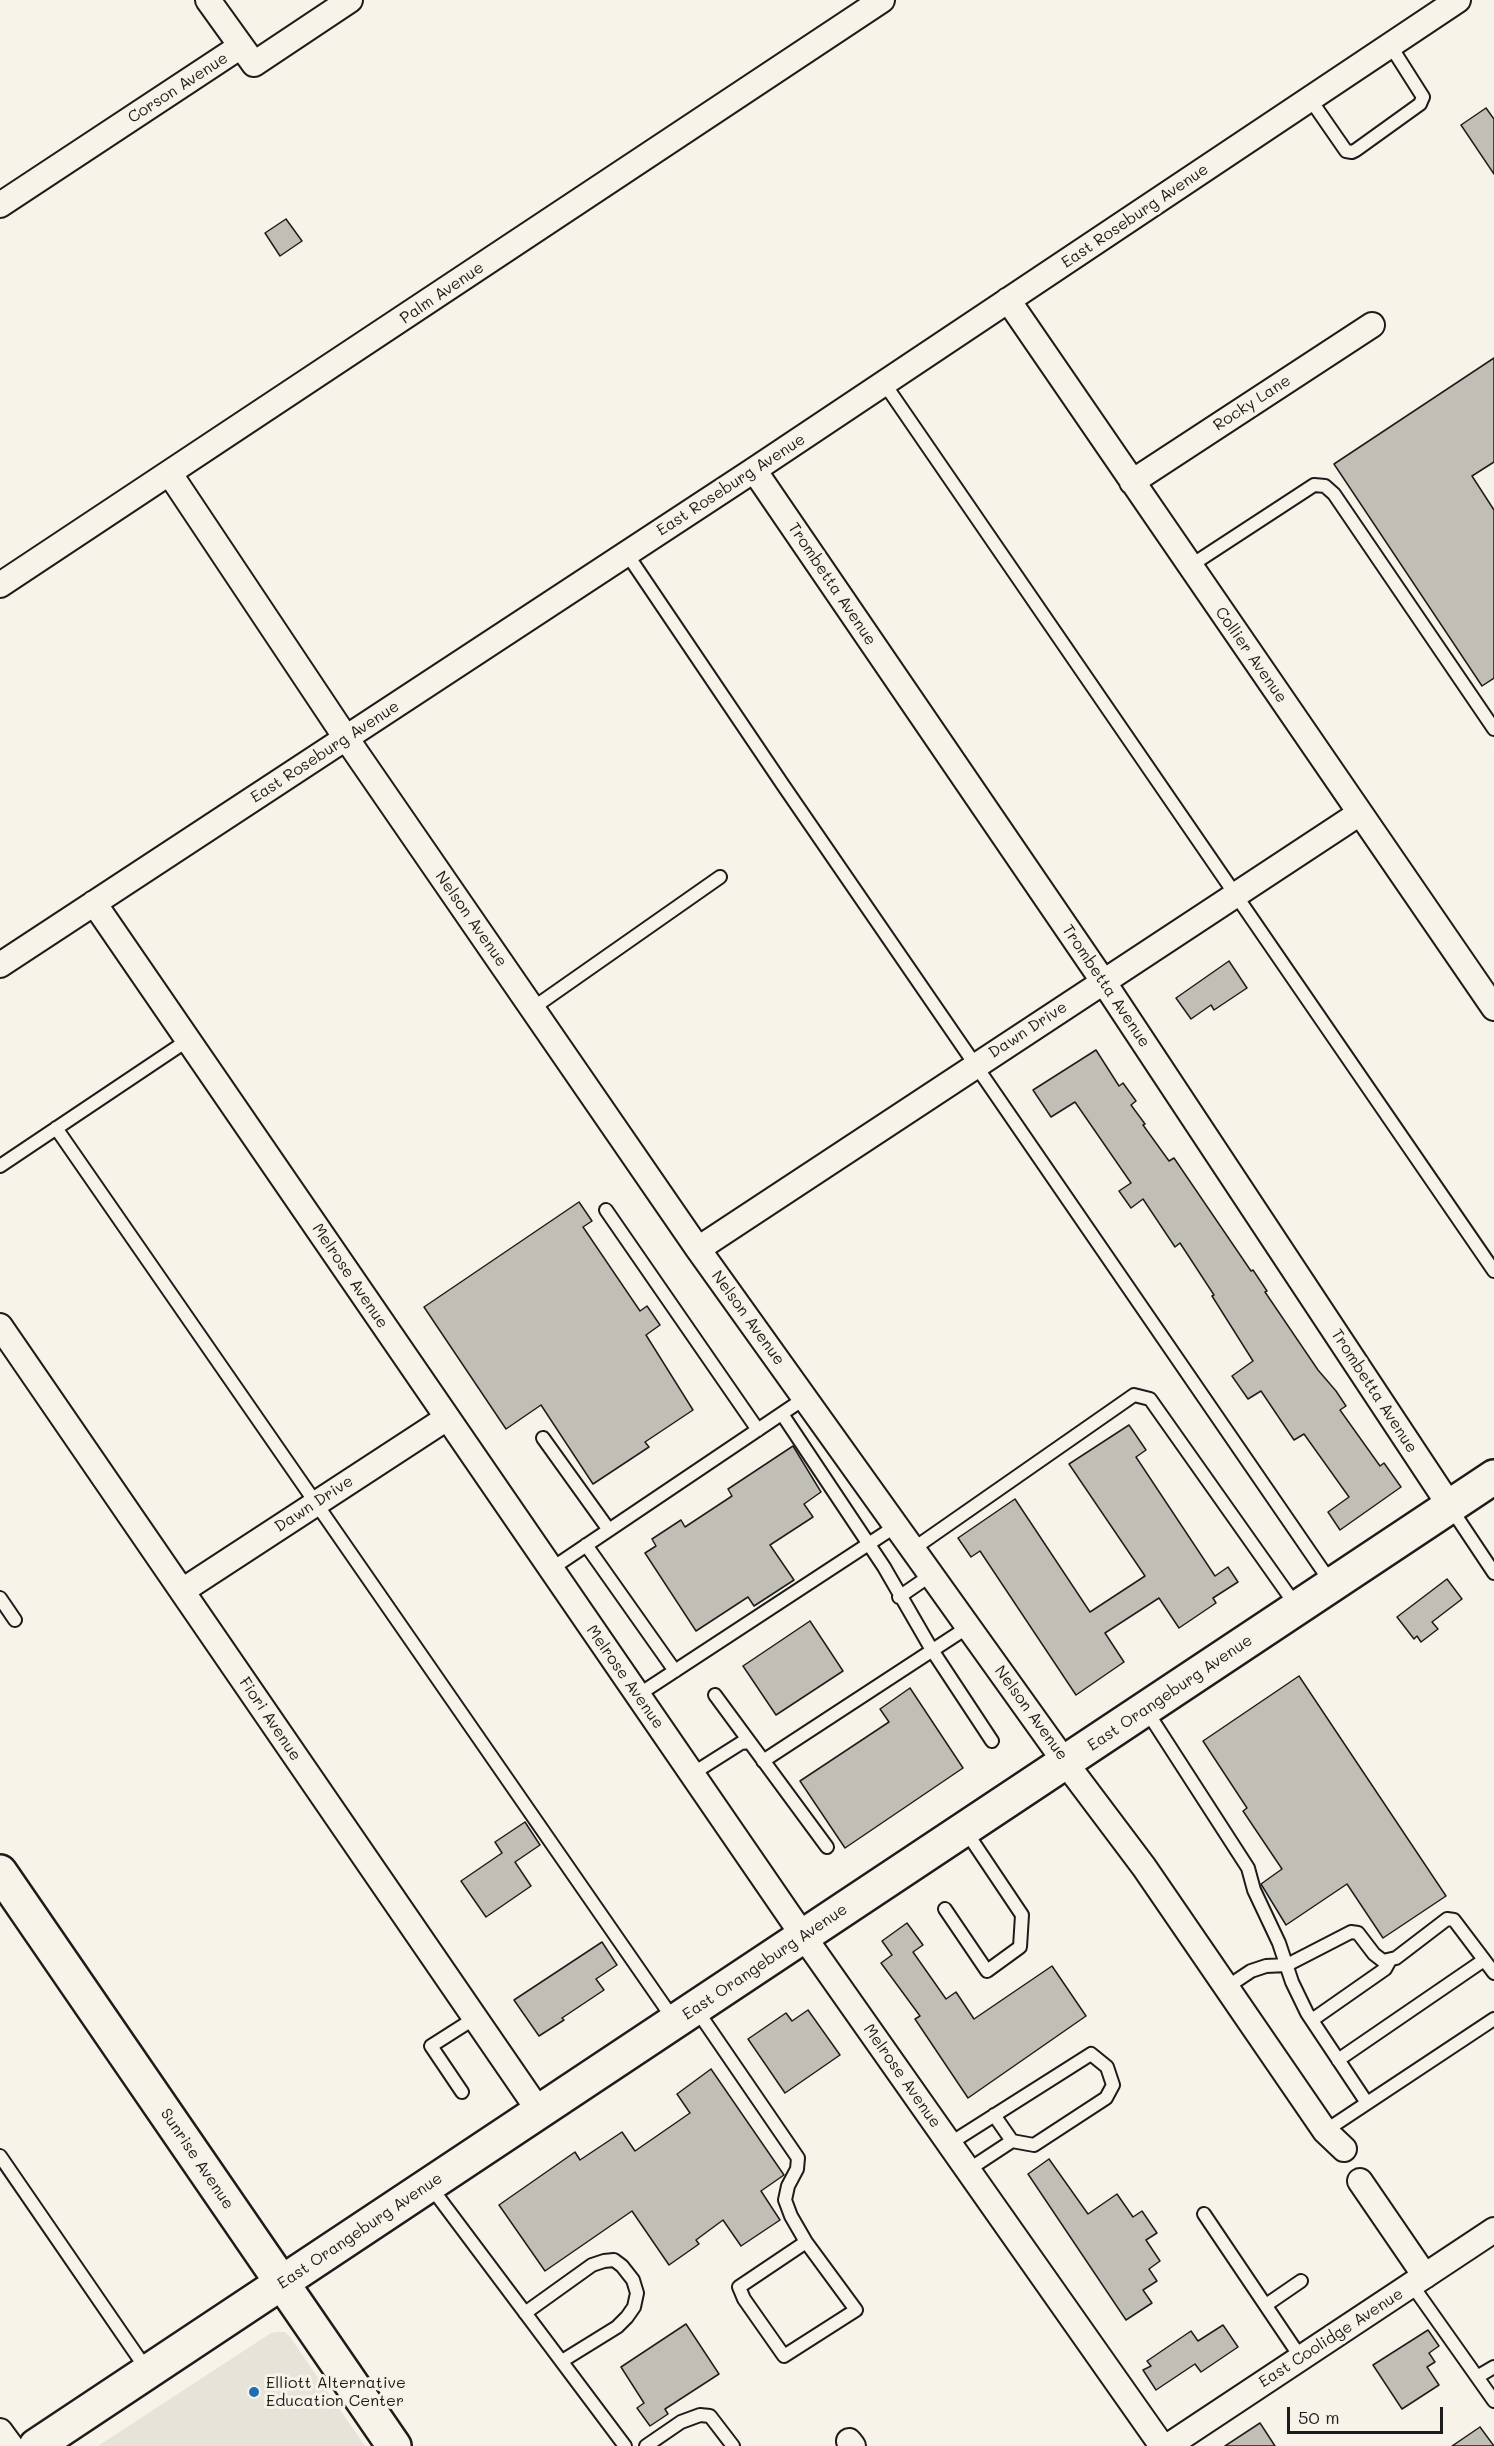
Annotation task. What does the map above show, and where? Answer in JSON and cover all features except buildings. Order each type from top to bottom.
[{"type":"street","points":[[208,0],[241,46]]},
{"type":"street","name":"Corson Avenue","points":[[0,205],[241,46],[254,64],[350,0]]},
{"type":"street","name":"Palm Avenue","points":[[0,585],[170,474],[850,9],[882,0]]},
{"type":"street","name":"East Roseburg Avenue","points":[[0,965],[754,470],[1458,0]]},
{"type":"street","name":"Collier Avenue","points":[[1008,300],[1494,1008]]},
{"type":"street","name":"Rocky Lane","points":[[1132,482],[1372,325]]},
{"type":"street","name":"Trombetta Avenue","points":[[754,470],[1103,981],[1450,1506]]},
{"type":"street","name":"Nelson Avenue","points":[[170,474],[346,738],[698,1249],[1065,1762],[1144,1867],[1325,2131],[1344,2149]]},
{"type":"street","name":"Dawn Drive","points":[[698,1249],[1360,813]]},
{"type":"street","name":"Melrose Avenue","points":[[94,903],[804,1937],[1162,2446]]},
{"type":"street","name":"Fiori Avenue","points":[[0,1326],[539,2111]]},
{"type":"street","name":"Dawn Drive","points":[[182,1591],[447,1418]]},
{"type":"street","name":"East Orangeburg Avenue","points":[[36,2446],[1494,1477]]},
{"type":"street","name":"Sunrise Avenue","points":[[0,1872],[14,1901],[394,2446]]},
{"type":"street","points":[[1360,2181],[1418,2281]]},
{"type":"street","name":"East Coolidge Avenue","points":[[1168,2446],[1494,2230]]},
{"type":"street","points":[[0,2431],[10,2446]]},
{"type":"lane","points":[[1310,99],[1346,151],[1356,150],[1420,104],[1423,97],[1390,45]]},
{"type":"lane","points":[[884,383],[1494,1271]]},
{"type":"lane","points":[[1190,566],[1314,485],[1325,486],[1334,494],[1494,729]]},
{"type":"lane","points":[[627,554],[1332,1585]]},
{"type":"lane","points":[[532,1008],[720,877]]},
{"type":"lane","points":[[0,1166],[188,1040]]},
{"type":"lane","points":[[56,1128],[317,1503],[685,2015],[798,2158],[797,2169],[788,2186],[785,2200],[790,2216],[806,2242],[856,2310],[784,2356],[744,2299],[739,2287],[806,2242]]},
{"type":"lane","points":[[606,1210],[758,1430]]},
{"type":"lane","points":[[913,1549],[1134,1395],[1150,1399],[1298,1608]]},
{"type":"lane","points":[[550,1569],[805,1398]]},
{"type":"lane","points":[[782,1414],[884,1567],[899,1597],[992,1741]]},
{"type":"lane","points":[[543,1438],[609,1530]]},
{"type":"lane","points":[[1450,1506],[1494,1573]]},
{"type":"lane","points":[[638,1695],[897,1526]]},
{"type":"lane","points":[[586,1545],[675,1671]]},
{"type":"lane","points":[[899,1597],[932,1575]]},
{"type":"lane","points":[[0,1598],[15,1620]]},
{"type":"lane","points":[[763,1761],[969,1627]]},
{"type":"lane","points":[[715,1695],[827,1847]]},
{"type":"lane","points":[[1145,1709],[1248,1868],[1254,1890],[1279,1943],[1292,1982],[1312,2020],[1367,2103]]},
{"type":"lane","points":[[692,1774],[741,1743],[749,1742]]},
{"type":"lane","points":[[945,1910],[987,1971],[1020,1947],[1022,1915],[965,1829]]},
{"type":"lane","points":[[1227,1988],[1251,1971],[1266,1966],[1287,1965],[1351,1932],[1358,1933],[1374,1954],[1383,1961],[1390,1960],[1396,1958],[1447,1919],[1455,1920],[1494,1973]]},
{"type":"lane","points":[[1312,2020],[1385,1969],[1390,1960]]},
{"type":"lane","points":[[1338,2060],[1484,1960]]},
{"type":"lane","points":[[462,2092],[431,2046],[475,2018]]},
{"type":"lane","points":[[1325,2131],[1494,2019]]},
{"type":"lane","points":[[949,2144],[1092,2054],[1107,2067],[1113,2085],[1106,2098],[1034,2145],[1012,2141],[968,2170]]},
{"type":"lane","points":[[994,2115],[1012,2141]]},
{"type":"lane","points":[[0,2156],[148,2372]]},
{"type":"lane","points":[[429,2185],[625,2446]]},
{"type":"lane","points":[[1204,2214],[1301,2358]]},
{"type":"lane","points":[[525,2313],[592,2265],[614,2260],[633,2280],[637,2293],[634,2307],[627,2317],[617,2327],[562,2361]]},
{"type":"lane","points":[[1266,2305],[1301,2281]]},
{"type":"lane","points":[[1418,2281],[1494,2401]]},
{"type":"lane","points":[[1477,2377],[1494,2367]]},
{"type":"lane","points":[[646,2446],[681,2422],[700,2415],[710,2416],[733,2446]]},
{"type":"shaded area","name":"Elliott Alternative Education Center","points":[[285,2332],[290,2337],[365,2446],[98,2446],[271,2333]]},
{"type":"place","name":"Elliott Alternative Education Center","points":[[254,2392]]}]
